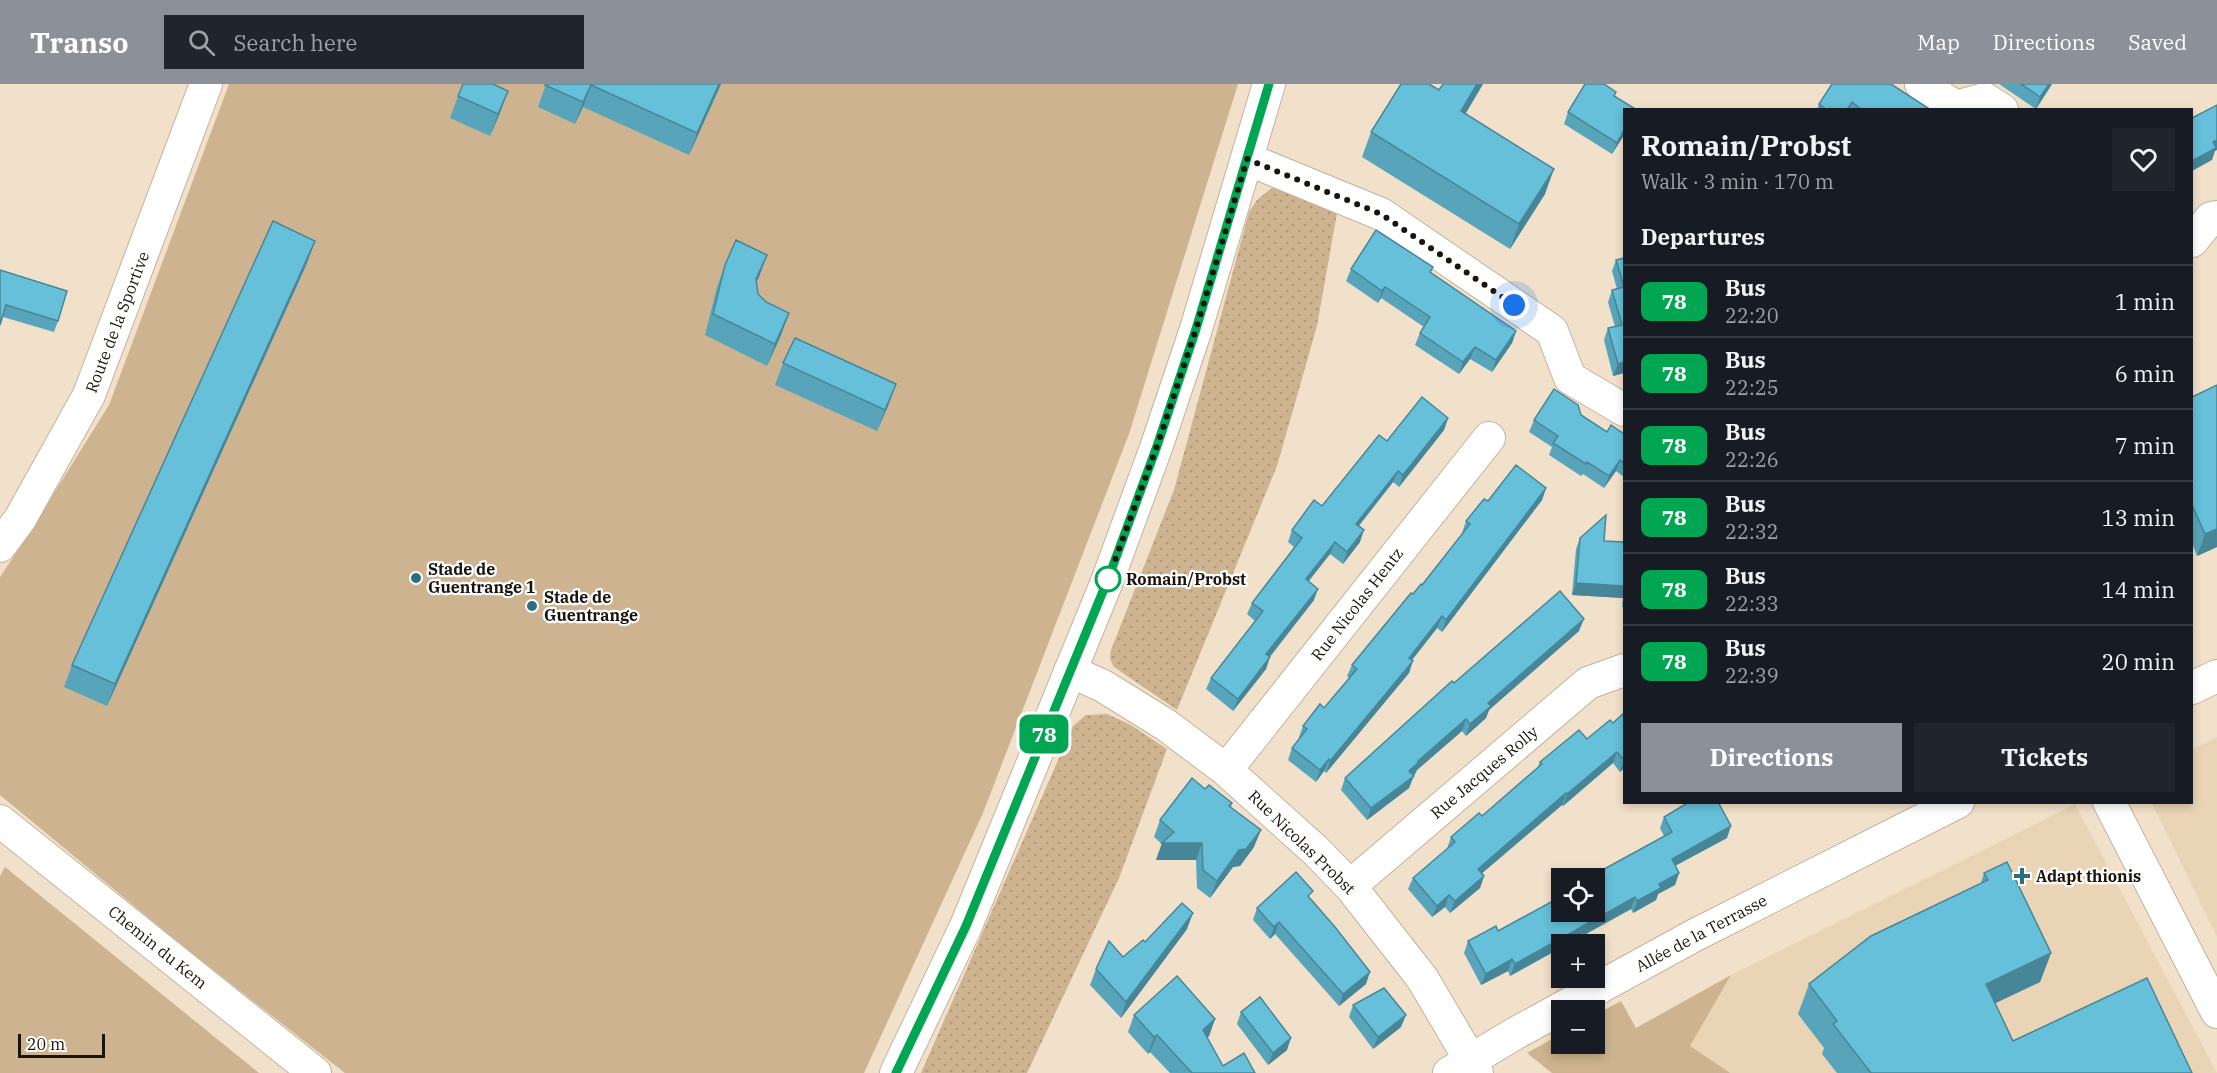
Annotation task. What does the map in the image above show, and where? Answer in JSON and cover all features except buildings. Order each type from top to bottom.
[{"type":"street","name":"Route de la Sportive","points":[[0,546],[20,519],[90,395],[206,84]]},
{"type":"street","points":[[896,1073],[966,926],[1108,579],[1157,446],[1196,329],[1269,84]]},
{"type":"street","points":[[1921,84],[1956,107],[1985,99],[1999,108]]},
{"type":"street","points":[[1247,159],[1381,214],[1552,331],[1570,378],[1623,409]]},
{"type":"street","points":[[2193,240],[2211,218],[2217,217]]},
{"type":"street","name":"Rue Nicolas Hentz","points":[[1226,770],[1489,438]]},
{"type":"street","name":"Rue Jacques Rolly","points":[[1350,886],[1588,683],[1623,669]]},
{"type":"street","name":"Rue Nicolas Probst","points":[[1070,671],[1103,686],[1166,725],[1226,770],[1316,851],[1350,886],[1422,978],[1466,1069]]},
{"type":"street","points":[[2193,688],[2217,676]]},
{"type":"street","name":"Allée de la Terrasse","points":[[1466,1069],[1516,1033],[1695,935],[1954,804]]},
{"type":"street","points":[[2110,804],[2217,1012]]},
{"type":"street","name":"Chemin du Kem","points":[[0,820],[315,1073]]},
{"type":"shaded area","name":"Stade de Guentrange","points":[[229,84],[1238,84],[1129,434],[983,813],[864,1073],[345,1073],[179,943],[0,795],[0,577],[109,405]]},
{"type":"shaded area","points":[[1273,187],[1295,192],[1337,213],[1317,326],[1277,466],[1177,710],[1114,667],[1110,659],[1111,650],[1174,490],[1249,212],[1257,200]]},
{"type":"shaded area","points":[[1107,714],[1129,724],[1167,749],[1119,878],[1027,1073],[921,1073],[1073,726],[1086,715]]},
{"type":"shaded area","points":[[2217,737],[2217,937],[2152,804],[2193,804],[2193,749]]},
{"type":"shaded area","name":"Adapt thionis","points":[[2075,804],[2217,1073],[1730,1073],[1690,1046],[1731,975]]},
{"type":"shaded area","points":[[5,867],[259,1073],[0,1073],[0,876]]},
{"type":"shaded area","points":[[1731,975],[1690,1046],[1730,1073],[1552,1073],[1527,1053],[1551,1040],[1551,1054],[1605,1054],[1605,1010],[1621,1001],[1636,1028]]},
{"type":"bus line","name":"78","points":[[896,1073],[966,926],[1108,579],[1157,446],[1196,329],[1269,84]]},
{"type":"place","name":"Stade de Guentrange 1","points":[[416,578]]},
{"type":"place","name":"Romain/Probst","points":[[1108,579]]},
{"type":"place","name":"Stade de Guentrange","points":[[532,606]]},
{"type":"place","name":"Adapt thionis","points":[[2022,876]]},
{"type":"route","points":[[1108,579],[1157,446],[1196,329],[1247,159],[1381,214],[1514,305]]}]
